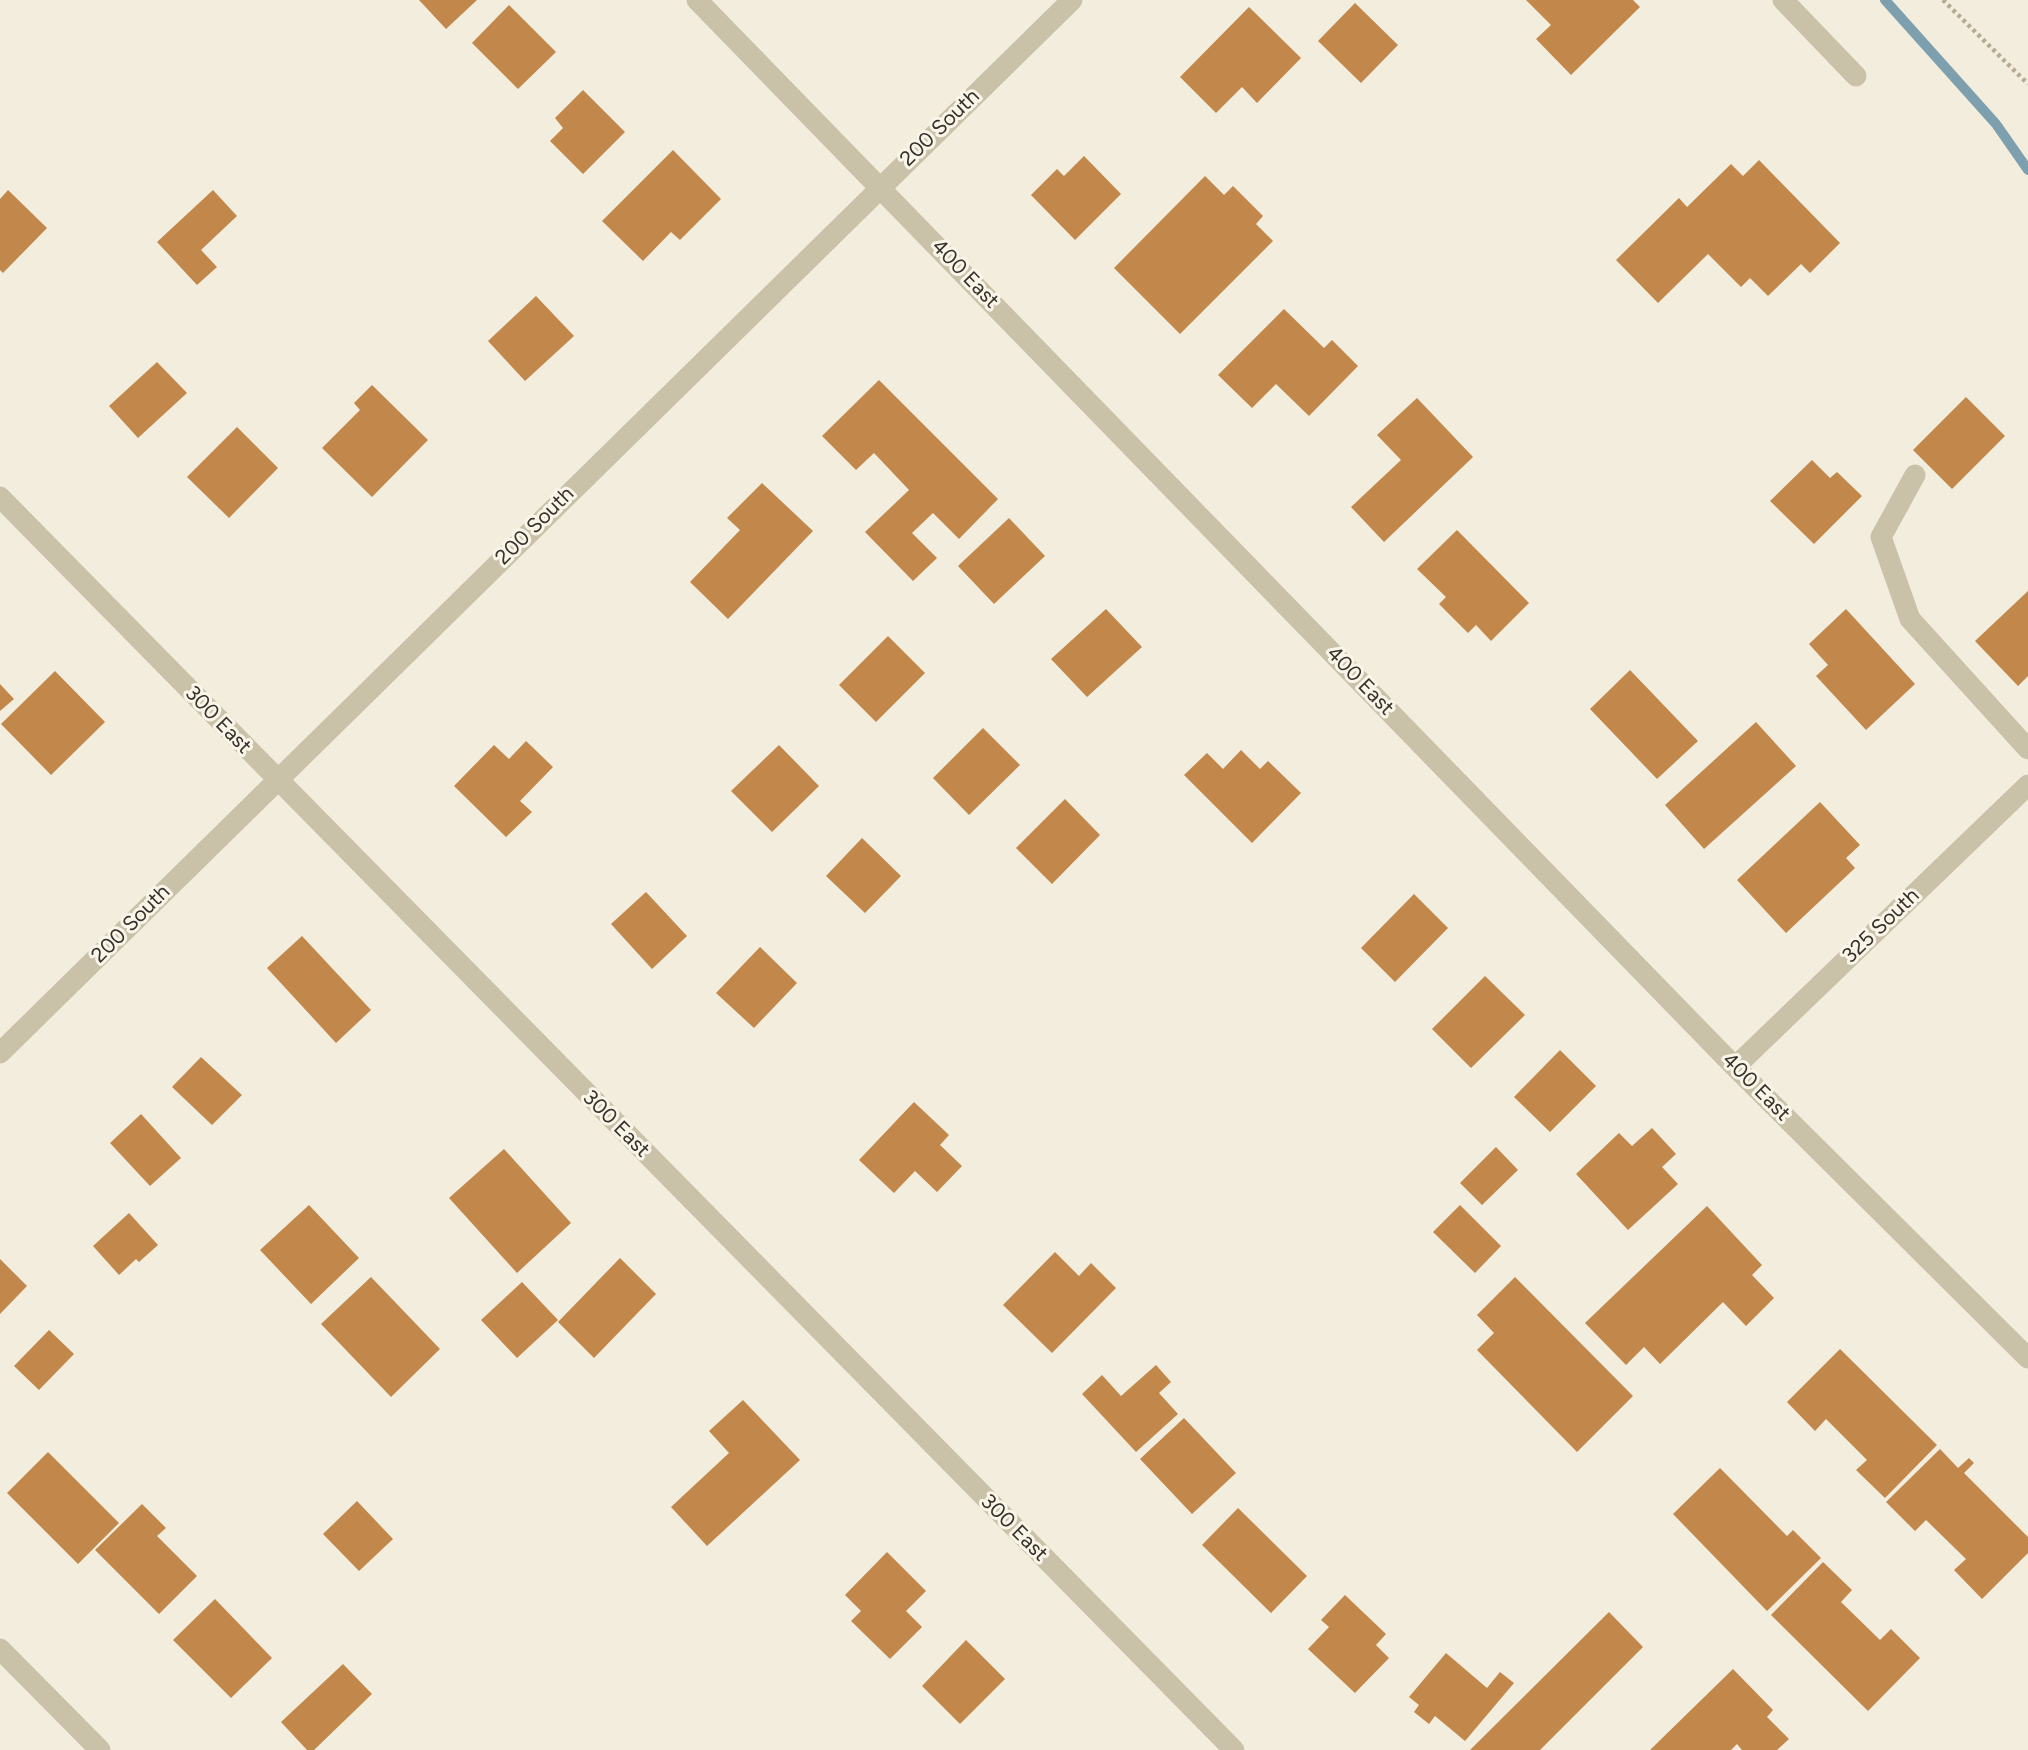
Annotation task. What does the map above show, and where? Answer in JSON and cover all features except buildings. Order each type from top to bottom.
[{"type":"street","name":"400 East","points":[[697,0],[1735,1067],[2028,1358]]},
{"type":"street","name":"200 South","points":[[0,1053],[1072,0]]},
{"type":"street","points":[[1783,0],[1856,76]]},
{"type":"street","points":[[1915,475],[1881,537],[1910,620],[2028,749]]},
{"type":"street","name":"300 East","points":[[0,496],[1234,1750]]},
{"type":"street","name":"325 South","points":[[1735,1067],[2028,785]]},
{"type":"street","points":[[0,1649],[100,1750]]},
{"type":"path","points":[[1943,0],[2028,84]]},
{"type":"waterway","points":[[1885,0],[1996,124],[2028,170]]}]
